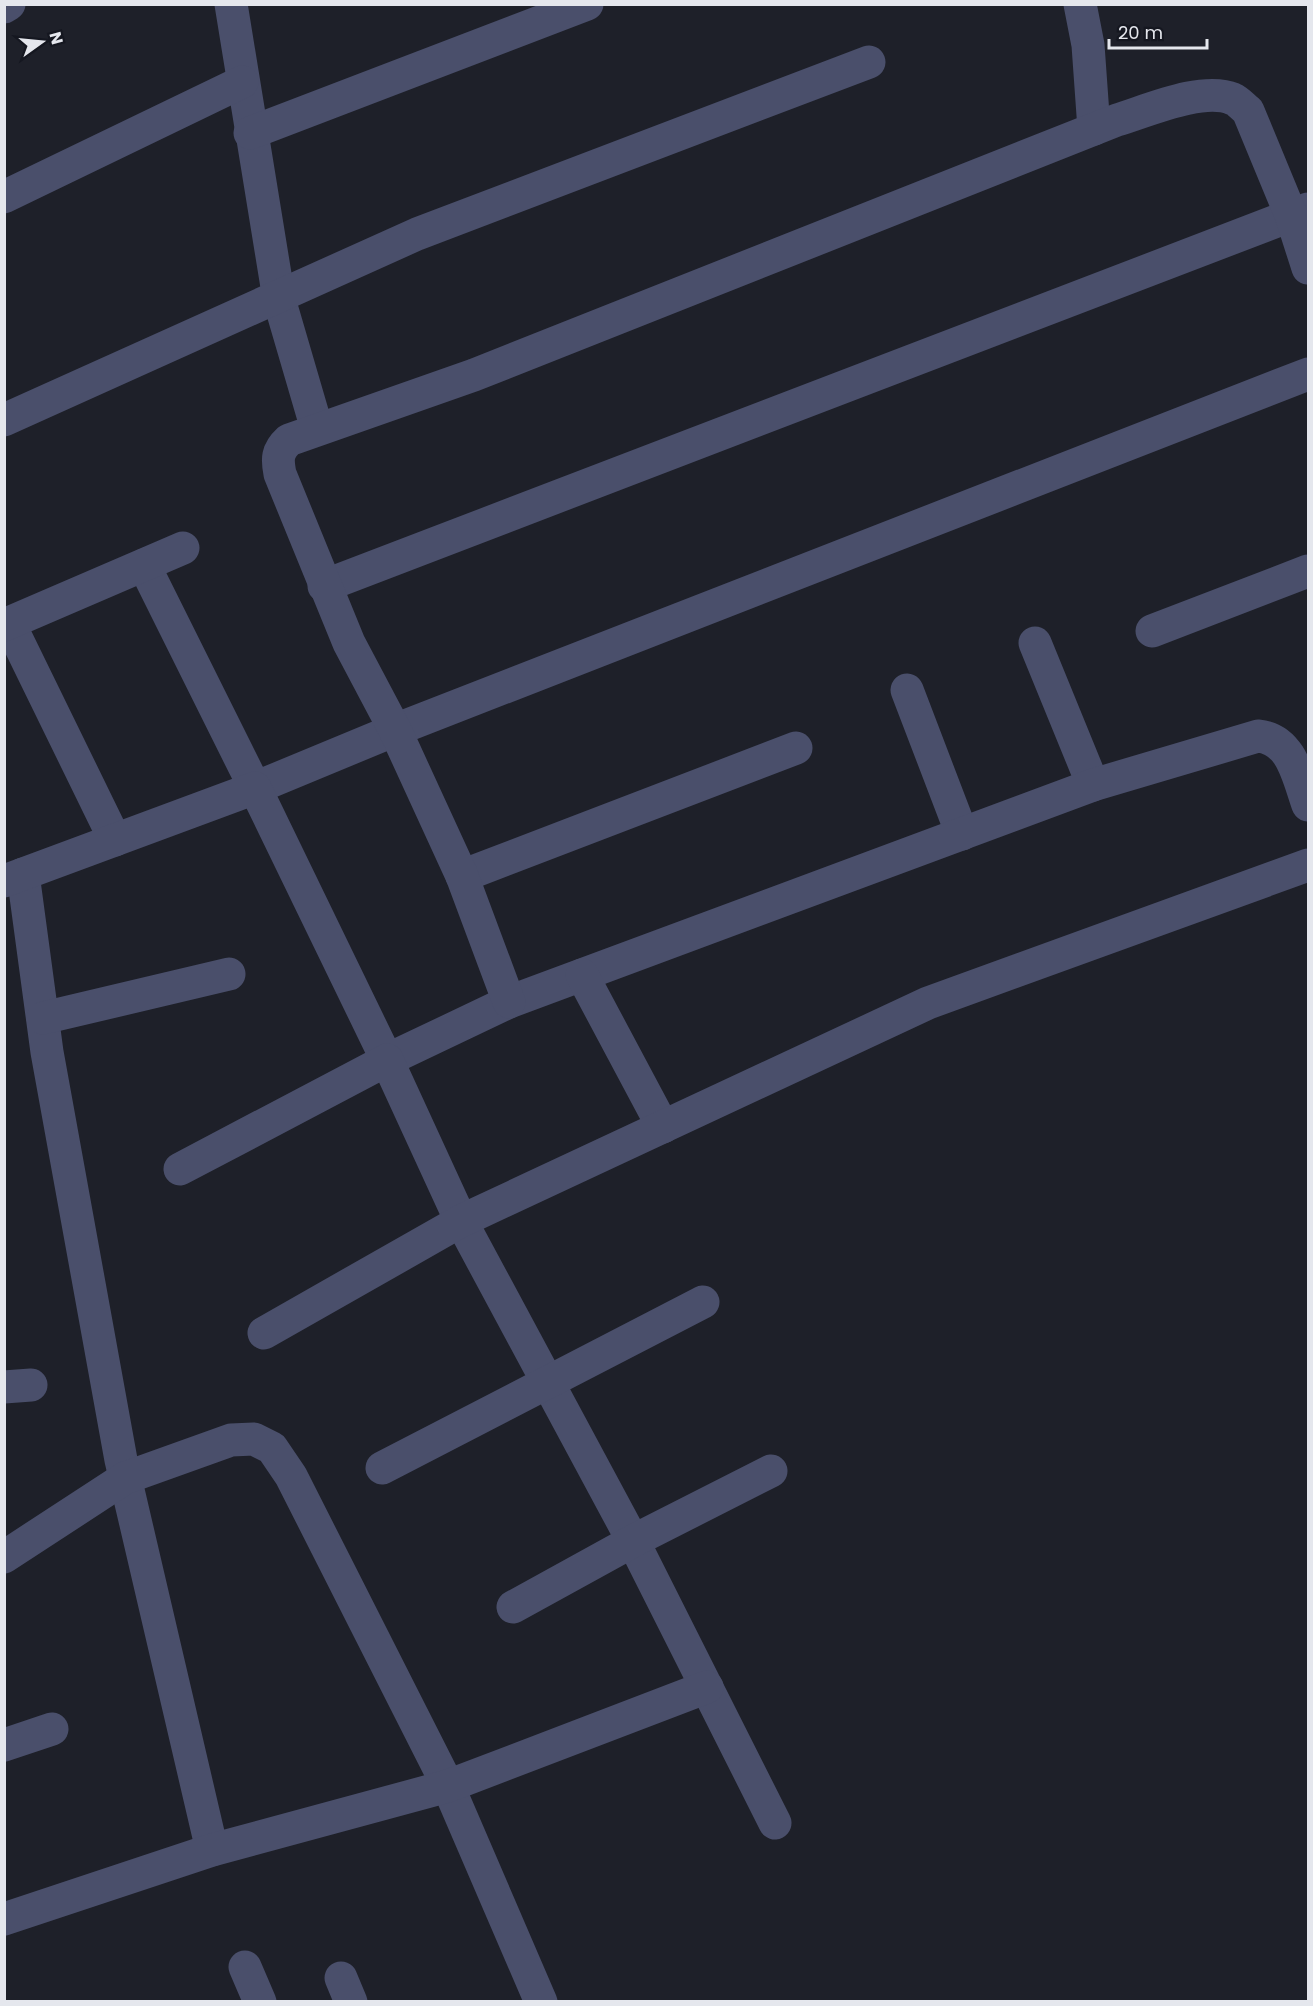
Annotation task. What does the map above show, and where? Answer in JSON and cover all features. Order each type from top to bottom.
[{"type":"street","points":[[4,7],[9,4]]},
{"type":"street","points":[[231,4],[250,133],[279,298],[317,429]]},
{"type":"street","points":[[250,133],[587,4]]},
{"type":"street","points":[[1080,4],[1088,45],[1094,129]]},
{"type":"street","points":[[4,420],[417,234],[869,62]]},
{"type":"street","points":[[4,197],[242,82]]},
{"type":"street","points":[[509,1002],[462,876],[395,730],[349,643],[324,586],[280,474],[277,459],[280,447],[289,440],[317,429],[474,375],[1094,129],[1197,96],[1215,95],[1233,99],[1248,111],[1300,212],[1308,268]]},
{"type":"street","points":[[324,586],[1300,212]]},
{"type":"street","points":[[212,1850],[125,1478],[43,1018],[14,878],[255,788],[395,730],[1308,374]]},
{"type":"street","points":[[115,840],[7,624],[183,548]]},
{"type":"street","points":[[144,565],[387,1060],[461,1221],[633,1541],[775,1823]]},
{"type":"street","points":[[1152,631],[1308,571]]},
{"type":"street","points":[[1035,643],[1093,784]]},
{"type":"street","points":[[908,690],[962,834]]},
{"type":"street","points":[[180,1169],[387,1060],[509,1002],[1093,784],[1258,736],[1270,737],[1279,742],[1292,760],[1308,804]]},
{"type":"street","points":[[462,876],[796,747]]},
{"type":"street","points":[[264,1333],[461,1221],[928,1003],[1308,866]]},
{"type":"street","points":[[43,1018],[229,974]]},
{"type":"street","points":[[582,975],[663,1127]]},
{"type":"street","points":[[382,1467],[704,1302]]},
{"type":"street","points":[[4,1557],[125,1478],[231,1440],[254,1439],[272,1448],[291,1476],[448,1786],[541,2001]]},
{"type":"street","points":[[513,1607],[633,1541],[771,1471]]},
{"type":"street","points":[[4,1919],[212,1850],[448,1786],[707,1687]]},
{"type":"street","points":[[4,1745],[52,1729]]},
{"type":"street","points":[[245,1967],[260,2001]]}]
